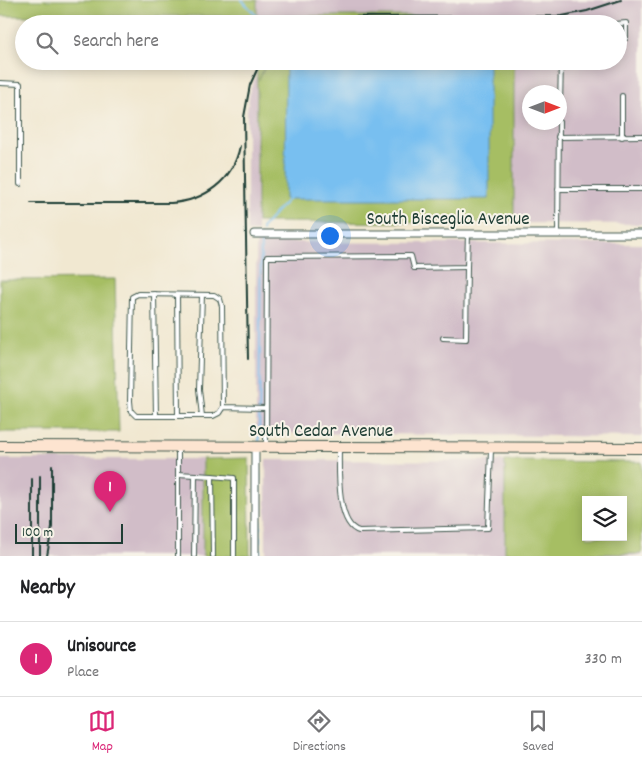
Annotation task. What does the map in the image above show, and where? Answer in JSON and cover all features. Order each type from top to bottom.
[{"type":"main road","name":"South Cedar Avenue","points":[[0,446],[642,448]]},
{"type":"street","name":"South Bisceglia Avenue","points":[[254,234],[642,234]]},
{"type":"street","points":[[255,447],[255,556]]},
{"type":"lane","points":[[560,85],[561,70]]},
{"type":"lane","points":[[0,83],[20,84],[20,184]]},
{"type":"lane","points":[[622,96],[622,136]]},
{"type":"lane","points":[[558,130],[558,234]]},
{"type":"lane","points":[[558,137],[642,136]]},
{"type":"lane","points":[[558,190],[642,189]]},
{"type":"lane","points":[[443,338],[466,339],[468,234]]},
{"type":"lane","points":[[266,447],[267,257],[411,256],[414,268],[468,267]]},
{"type":"lane","points":[[138,294],[154,294],[214,295],[220,299],[222,306],[223,407],[219,413],[202,416],[136,416],[130,411],[130,301],[138,294]]},
{"type":"lane","points":[[154,294],[156,416]]},
{"type":"lane","points":[[177,295],[178,416]]},
{"type":"lane","points":[[202,295],[199,389],[202,416]]},
{"type":"lane","points":[[223,407],[266,408]]},
{"type":"lane","points":[[178,446],[178,556]]},
{"type":"lane","points":[[339,447],[339,492],[350,526],[358,531],[488,528],[491,448]]},
{"type":"lane","points":[[178,474],[234,478],[234,556]]},
{"type":"lane","points":[[194,556],[195,475]]},
{"type":"lane","points":[[212,476],[213,556]]},
{"type":"shaded area","points":[[257,0],[642,0],[642,224],[514,223],[514,70],[627,70],[627,15],[257,15]]},
{"type":"shaded area","points":[[257,73],[257,232],[247,232],[247,111],[250,91]]},
{"type":"shaded area","points":[[256,242],[642,244],[642,437],[279,433],[256,435]]},
{"type":"shaded area","points":[[0,459],[203,459],[203,556],[0,556]]},
{"type":"shaded area","points":[[266,460],[505,461],[505,553],[642,554],[642,556],[266,556]]},
{"type":"green space","points":[[0,0],[257,0],[257,15],[0,16]]},
{"type":"green space","points":[[257,70],[263,70],[259,80],[264,70],[514,70],[514,223],[257,222]]},
{"type":"green space","points":[[115,279],[119,432],[0,432],[0,280]]},
{"type":"green space","points":[[249,458],[250,556],[203,556],[203,459]]},
{"type":"green space","points":[[505,461],[642,462],[642,554],[505,553]]},
{"type":"water","points":[[286,70],[489,70],[489,199],[285,199]]},
{"type":"waterway","points":[[242,0],[256,15]]},
{"type":"waterway","points":[[262,231],[262,228],[290,197]]},
{"type":"waterway","points":[[259,444],[261,236]]},
{"type":"waterway","points":[[259,451],[260,556]]},
{"type":"railway","points":[[567,15],[621,0]]},
{"type":"railway","points":[[248,359],[244,117],[250,85],[257,70]]},
{"type":"railway","points":[[31,203],[171,203],[195,198],[215,187],[224,179],[231,169],[240,146]]},
{"type":"railway","points":[[47,556],[52,527],[52,465]]},
{"type":"railway","points":[[40,476],[40,556]]},
{"type":"railway","points":[[32,479],[32,556]]},
{"type":"place","name":"Unisource","points":[[110,512]]}]
